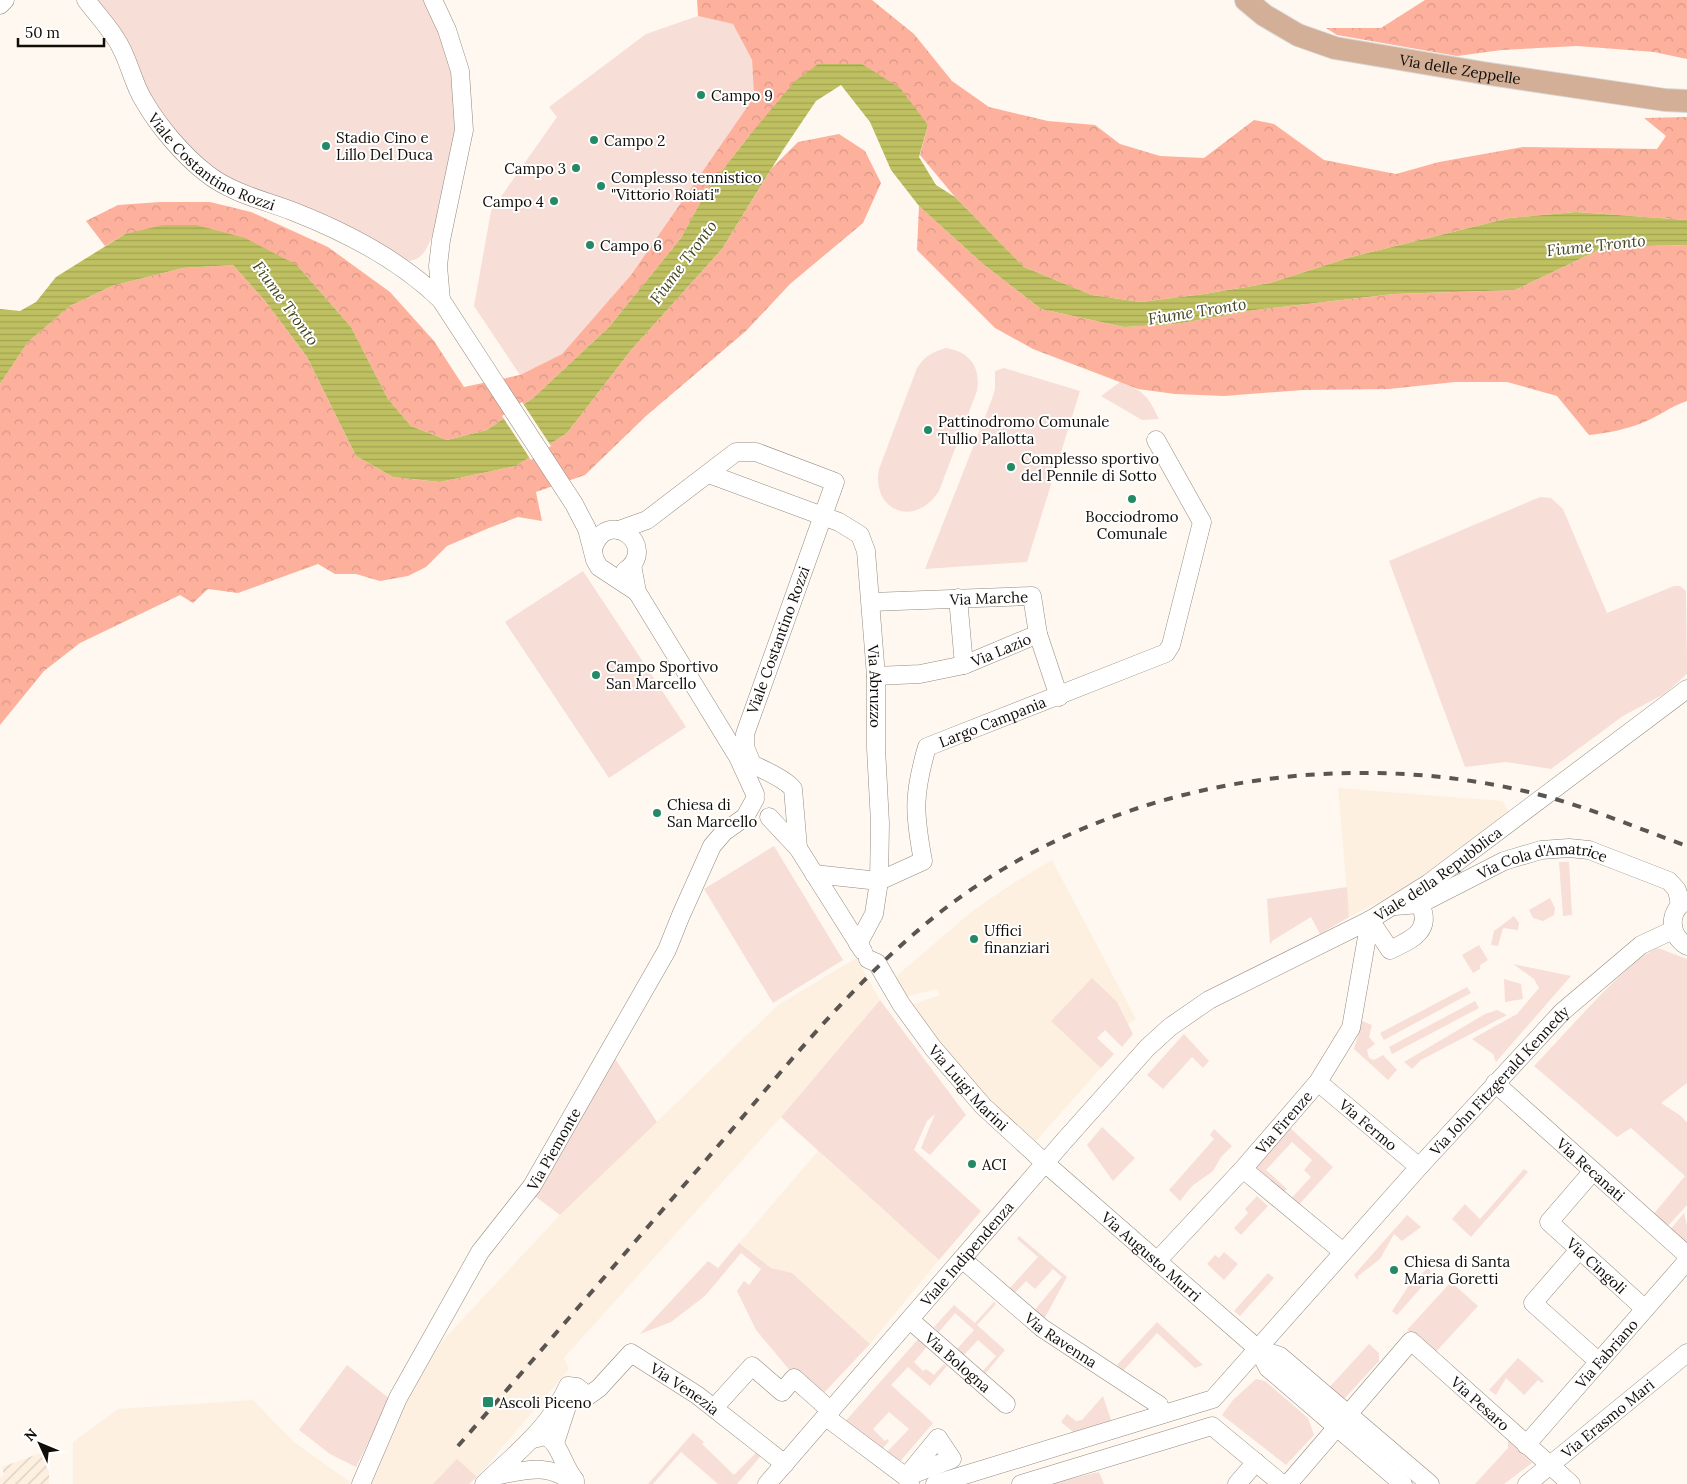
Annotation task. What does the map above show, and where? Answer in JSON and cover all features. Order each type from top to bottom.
[{"type":"main road","name":"Via delle Zeppelle","points":[[1246,0],[1264,15],[1298,34],[1334,48],[1483,74],[1665,100],[1687,101]]},
{"type":"street","points":[[0,4],[5,0]]},
{"type":"street","name":"Viale Costantino Rozzi","points":[[86,0],[117,40],[144,101],[171,137],[205,172],[226,186],[311,218],[396,262],[420,280],[442,303],[574,504],[587,529],[595,560],[599,567],[637,592]]},
{"type":"street","name":"Viale Costantino Rozzi","points":[[433,0],[447,30],[460,71],[464,130],[441,240],[438,266],[442,303]]},
{"type":"street","name":"Viale Costantino Rozzi","points":[[396,262],[415,268],[424,265],[441,240]]},
{"type":"street","name":"Largo Campania","points":[[879,881],[923,861],[916,824],[915,802],[919,776],[927,747],[1166,653],[1173,641],[1202,522],[1156,440]]},
{"type":"street","name":"Viale Costantino Rozzi","points":[[593,549],[600,535],[647,520],[736,452],[756,452],[835,482],[745,734],[745,761],[759,810],[798,848],[868,959]]},
{"type":"street","points":[[708,474],[823,516]]},
{"type":"street","name":"Viale Costantino Rozzi","points":[[574,504],[630,536],[636,545]]},
{"type":"street","name":"Via Abruzzo","points":[[823,516],[839,522],[860,535],[866,551],[871,602],[876,676],[876,748],[880,823],[879,881],[874,914],[858,944]]},
{"type":"street","name":"Viale Costantino Rozzi","points":[[647,520],[636,545],[636,555],[632,565],[637,592],[745,761],[775,778],[789,783],[795,793],[798,848]]},
{"type":"street","points":[[610,573],[622,572],[632,565]]},
{"type":"street","name":"Via Marche","points":[[871,602],[1032,596],[1038,634],[1058,697]]},
{"type":"street","name":"Via Lazio","points":[[958,598],[964,665]]},
{"type":"street","name":"Via Lazio","points":[[876,676],[920,674],[964,665],[1038,634]]},
{"type":"street","name":"Viale della Repubblica","points":[[1170,1027],[1209,1000],[1370,920],[1430,883],[1687,689]]},
{"type":"street","points":[[755,797],[760,784],[775,778]]},
{"type":"street","name":"Via Piemonte","points":[[361,1484],[398,1398],[480,1252],[532,1186],[667,950],[712,846],[724,832],[745,817],[755,797]]},
{"type":"street","points":[[766,816],[786,815],[792,809],[795,800]]},
{"type":"street","name":"Via Piemonte","points":[[745,817],[766,816]]},
{"type":"street","name":"Via Cola d'Amatrice","points":[[1392,906],[1420,904],[1504,861],[1541,850],[1569,848],[1589,850],[1669,882],[1677,890],[1683,902],[1672,921],[1673,930]]},
{"type":"street","points":[[814,874],[879,881]]},
{"type":"street","points":[[1344,933],[1368,954],[1390,950],[1412,940],[1422,928],[1426,919],[1420,904]]},
{"type":"street","points":[[1370,920],[1390,950]]},
{"type":"street","name":"Via Firenze","points":[[1157,1261],[1243,1169],[1318,1082],[1351,1028],[1368,954],[1370,920]]},
{"type":"street","points":[[1673,930],[1676,937],[1687,946]]},
{"type":"street","name":"Via John Fitzgerald Kennedy","points":[[1162,1414],[1214,1399],[1419,1167],[1562,1012],[1618,962],[1641,945],[1673,930]]},
{"type":"street","name":"Via Luigi Marini","points":[[868,959],[869,969],[875,977],[901,1004],[959,1080],[982,1106],[1045,1163]]},
{"type":"street","name":"Viale Indipendenza","points":[[767,1484],[1045,1163],[1147,1048],[1170,1027]]},
{"type":"street","name":"Via Fermo","points":[[1318,1082],[1419,1167]]},
{"type":"street","name":"Via Recanati","points":[[1495,1083],[1687,1255]]},
{"type":"street","name":"Via Augusto Murri","points":[[1045,1163],[1258,1349]]},
{"type":"street","points":[[1243,1169],[1343,1252]]},
{"type":"street","name":"Via Cingoli","points":[[1593,1171],[1549,1222],[1645,1310]]},
{"type":"street","points":[[1580,1250],[1533,1304],[1599,1362]]},
{"type":"street","name":"Via Ravenna","points":[[962,1259],[1042,1328],[1159,1405],[1162,1414]]},
{"type":"street","name":"Via Fabriano","points":[[1526,1445],[1687,1262]]},
{"type":"street","name":"Via Bologna","points":[[910,1320],[1006,1404]]},
{"type":"street","name":"Via Pesaro","points":[[1342,1421],[1411,1342],[1570,1484]]},
{"type":"street","points":[[1258,1349],[1280,1356],[1403,1484]]},
{"type":"street","name":"Via Venezia","points":[[582,1391],[600,1388],[631,1353],[697,1395],[785,1464]]},
{"type":"street","name":"Via Erasmo Mari","points":[[1527,1484],[1687,1353]]},
{"type":"street","points":[[714,1408],[752,1366],[782,1392],[794,1378],[828,1414],[908,1480]]},
{"type":"street","points":[[568,1386],[582,1391],[566,1408],[555,1462],[540,1468],[489,1480],[531,1441],[558,1407],[568,1386]]},
{"type":"street","points":[[935,1484],[1162,1414]]},
{"type":"street","points":[[1288,1484],[1342,1421]]},
{"type":"street","points":[[1342,1421],[1430,1484]]},
{"type":"street","points":[[1021,1484],[1212,1426],[1282,1484]]},
{"type":"street","points":[[545,1436],[557,1448],[566,1471],[577,1484],[563,1474],[540,1468],[528,1460],[527,1448],[531,1441],[545,1436]]},
{"type":"street","points":[[1080,1440],[1087,1451],[1087,1464]]},
{"type":"street","points":[[1237,1484],[1256,1462]]},
{"type":"shaded area","name":"Stadio Cino e Lillo Del Duca","points":[[96,0],[438,0],[464,70],[455,196],[441,194],[432,234],[424,252],[417,258],[409,261],[211,172],[152,104]]},
{"type":"shaded area","name":"Complesso tennistico \"Vittorio Roiati\"","points":[[698,16],[733,24],[752,60],[754,97],[631,275],[562,354],[520,375],[474,306],[491,211],[557,117],[549,107],[646,34]]},
{"type":"shaded area","name":"Pattinodromo Comunale Tullio Pallotta","points":[[946,348],[962,353],[972,362],[977,375],[977,391],[939,491],[919,509],[908,512],[897,510],[888,505],[882,496],[878,484],[879,469],[917,368],[929,355]]},
{"type":"shaded area","name":"Complesso sportivo del Pennile di Sotto","points":[[1004,368],[1080,391],[1027,562],[925,569],[992,399],[995,389],[995,371]]},
{"type":"shaded area","points":[[1120,382],[1135,388],[1144,395],[1159,419],[1142,420],[1101,396]]},
{"type":"shaded area","points":[[1540,497],[1551,498],[1563,509],[1607,613],[1674,586],[1680,586],[1686,591],[1687,674],[1664,694],[1623,716],[1551,769],[1506,762],[1465,767],[1389,561]]},
{"type":"shaded area","name":"Campo Sportivo San Marcello","points":[[583,571],[686,727],[609,778],[505,622]]},
{"type":"shaded area","points":[[1338,788],[1503,801],[1509,813],[1439,866],[1395,894],[1349,917]]},
{"type":"shaded area","points":[[774,846],[843,960],[773,1003],[704,889]]},
{"type":"shaded area","points":[[1052,860],[1136,1019],[1128,1024],[1117,1002],[1051,1020],[1101,1068],[1035,1142],[953,1066],[911,1005],[940,995],[937,989],[905,997],[893,979],[970,913],[1010,885]]},
{"type":"shaded area","points":[[1559,862],[1569,862],[1572,915],[1563,916]]},
{"type":"shaded area","points":[[1347,887],[1349,917],[1320,934],[1311,917],[1272,941],[1270,945],[1267,899]]},
{"type":"shaded area","points":[[1550,898],[1555,908],[1554,915],[1543,921],[1533,918],[1529,910]]},
{"type":"shaded area","points":[[1514,916],[1519,923],[1518,930],[1503,928],[1498,946],[1491,945],[1494,931]]},
{"type":"shaded area","points":[[1479,945],[1488,960],[1480,965],[1480,969],[1473,973],[1462,955]]},
{"type":"shaded area","points":[[1658,948],[1687,959],[1687,1083],[1661,1103],[1681,1116],[1687,1123],[1687,1205],[1666,1228],[1652,1216],[1685,1176],[1631,1128],[1617,1137],[1534,1066],[1613,983],[1646,954]]},
{"type":"shaded area","points":[[856,958],[880,1000],[781,1117],[564,1358],[569,1369],[477,1477],[469,1484],[369,1484],[402,1401],[443,1340],[560,1215],[778,1005]]},
{"type":"shaded area","points":[[1513,964],[1571,976],[1496,1062],[1493,1054],[1472,1039],[1517,1014],[1539,988],[1534,979]]},
{"type":"shaded area","points":[[1092,978],[1117,1002],[1133,1034],[1122,1047],[1105,1030],[1097,1038],[1114,1054],[1101,1068],[1051,1021]]},
{"type":"shaded area","points":[[1504,979],[1521,984],[1523,999],[1505,1002]]},
{"type":"shaded area","points":[[1467,987],[1471,993],[1384,1040],[1380,1033]]},
{"type":"shaded area","points":[[880,1000],[966,1115],[930,1155],[921,1148],[935,1114],[927,1121],[914,1150],[981,1211],[939,1260],[781,1117]]},
{"type":"shaded area","points":[[1475,1001],[1479,1008],[1392,1054],[1389,1047]]},
{"type":"shaded area","points":[[1497,1010],[1507,1015],[1421,1060],[1412,1069],[1404,1062],[1485,1014]]},
{"type":"shaded area","points":[[1362,1021],[1372,1025],[1369,1037],[1375,1044],[1367,1050],[1369,1058],[1374,1060],[1383,1055],[1397,1070],[1388,1080],[1354,1049]]},
{"type":"shaded area","points":[[1184,1034],[1209,1061],[1203,1068],[1192,1057],[1163,1089],[1147,1075]]},
{"type":"shaded area","points":[[614,1057],[657,1122],[560,1215],[532,1194]]},
{"type":"shaded area","points":[[1102,1127],[1135,1158],[1113,1181],[1087,1145]]},
{"type":"shaded area","points":[[1289,1127],[1333,1167],[1296,1208],[1288,1202],[1311,1177],[1304,1170],[1312,1160],[1292,1142],[1266,1170],[1287,1189],[1280,1196],[1250,1169]]},
{"type":"shaded area","points":[[1214,1129],[1232,1146],[1221,1157],[1213,1171],[1192,1186],[1180,1201],[1169,1190],[1214,1139],[1210,1135]]},
{"type":"shaded area","points":[[818,1151],[939,1260],[870,1344],[792,1273],[771,1268],[739,1243]]},
{"type":"shaded area","points":[[1524,1169],[1528,1172],[1471,1237],[1452,1219],[1465,1204],[1480,1219]]},
{"type":"shaded area","points":[[1257,1196],[1268,1206],[1241,1235],[1234,1228],[1248,1213],[1245,1209]]},
{"type":"shaded area","points":[[1684,1213],[1687,1226],[1687,1248],[1669,1231]]},
{"type":"shaded area","points":[[1407,1215],[1421,1227],[1402,1241],[1394,1234],[1380,1259],[1358,1276],[1358,1280],[1354,1275]]},
{"type":"shaded area","points":[[1019,1236],[1067,1277],[1043,1321],[1033,1312],[1062,1277],[1053,1269],[1035,1289],[1026,1281],[1013,1295],[1008,1290],[1038,1257],[1017,1239]]},
{"type":"shaded area","points":[[739,1243],[771,1268],[792,1273],[870,1344],[820,1397],[792,1373],[756,1330],[737,1291],[744,1281],[749,1285],[761,1269],[741,1253],[705,1296],[671,1322],[640,1334],[708,1261],[718,1268]]},
{"type":"shaded area","points":[[1224,1252],[1238,1264],[1224,1280],[1207,1264],[1215,1255],[1219,1258]]},
{"type":"shaded area","points":[[1428,1268],[1431,1272],[1425,1280],[1426,1282],[1397,1315],[1392,1311],[1410,1284]]},
{"type":"shaded area","points":[[1268,1273],[1274,1278],[1240,1316],[1234,1311]]},
{"type":"shaded area","points":[[1451,1282],[1478,1306],[1434,1354],[1407,1330]]},
{"type":"shaded area","points":[[994,1302],[996,1304],[977,1325],[1005,1350],[985,1374],[982,1372],[996,1356],[978,1340],[964,1355],[957,1349],[974,1330],[955,1313],[939,1332],[934,1327],[954,1305],[975,1323]]},
{"type":"shaded area","points":[[1157,1322],[1203,1365],[1195,1368],[1157,1333],[1123,1371],[1117,1365]]},
{"type":"shaded area","points":[[920,1337],[929,1344],[914,1362],[923,1371],[926,1369],[934,1375],[944,1364],[947,1366],[930,1386],[908,1367],[891,1385],[933,1423],[897,1465],[883,1456],[909,1429],[889,1412],[873,1429],[885,1441],[887,1439],[889,1441],[879,1453],[842,1425]]},
{"type":"shaded area","points":[[1369,1344],[1379,1353],[1379,1361],[1343,1400],[1325,1392]]},
{"type":"shaded area","points":[[1518,1358],[1544,1381],[1542,1383],[1538,1380],[1524,1395],[1506,1378],[1496,1395],[1489,1390]]},
{"type":"shaded area","points":[[347,1365],[390,1399],[356,1467],[330,1454],[299,1430]]},
{"type":"shaded area","points":[[1256,1379],[1265,1381],[1308,1418],[1314,1435],[1286,1465],[1222,1415],[1233,1400]]},
{"type":"shaded area","points":[[1103,1396],[1113,1426],[1075,1437],[1072,1431],[1061,1422],[1067,1414],[1076,1421],[1082,1420]]},
{"type":"shaded area","points":[[253,1400],[294,1442],[350,1482],[349,1484],[73,1484],[73,1442],[118,1409]]},
{"type":"shaded area","points":[[693,1433],[704,1442],[702,1444],[734,1475],[758,1451],[765,1451],[737,1484],[718,1484],[681,1452],[653,1484],[648,1484]]},
{"type":"shaded area","points":[[1508,1440],[1532,1463],[1504,1484],[1475,1484],[1508,1448]]},
{"type":"shaded area","points":[[49,1450],[49,1484],[0,1484],[0,1477],[4,1475],[2,1467]]},
{"type":"shaded area","points":[[457,1459],[477,1477],[469,1484],[433,1484]]},
{"type":"shaded area","points":[[1099,1472],[1104,1484],[1048,1484]]},
{"type":"green space","points":[[697,0],[872,0],[914,34],[952,81],[989,107],[1048,121],[1095,125],[1120,144],[1160,156],[1204,158],[1254,120],[1274,124],[1324,160],[1396,174],[1439,162],[1523,147],[1657,149],[1666,136],[1644,118],[1687,117],[1687,220],[1576,212],[1509,218],[1351,257],[1270,283],[1141,302],[1092,295],[1024,267],[955,197],[920,155],[928,125],[862,64],[749,136],[707,190],[681,238],[609,327],[533,398],[487,430],[447,440],[411,426],[388,399],[351,327],[297,265],[125,234],[105,246],[86,221],[118,205],[160,202],[210,202],[251,212],[328,247],[390,292],[434,341],[464,387],[520,375],[562,354],[631,275],[754,97],[752,60],[733,24],[698,16]]},
{"type":"green space","points":[[1425,0],[1687,0],[1687,59],[1654,52],[1577,46],[1502,50],[1457,56],[1337,35],[1326,28],[1381,28]]},
{"type":"green space","points":[[839,134],[865,151],[881,183],[863,223],[790,284],[746,331],[646,416],[585,475],[536,492],[542,521],[518,517],[489,528],[447,546],[426,567],[408,576],[380,581],[356,574],[335,574],[318,564],[238,593],[208,589],[193,603],[180,595],[80,643],[44,671],[0,725],[0,384],[28,342],[70,306],[112,286],[183,268],[233,265],[266,302],[307,357],[356,456],[393,477],[440,482],[516,466],[567,433],[632,349],[722,249],[772,168],[798,142]]},
{"type":"green space","points":[[919,206],[983,264],[1041,309],[1124,327],[1176,324],[1255,310],[1394,294],[1515,290],[1605,247],[1687,245],[1687,401],[1648,421],[1616,431],[1589,435],[1557,396],[1507,382],[1455,382],[1389,389],[1303,390],[1224,396],[1175,394],[1138,389],[1033,349],[995,328],[917,250]]},
{"type":"water","name":"Fiume Tronto","points":[[818,64],[862,64],[900,88],[928,125],[919,157],[936,185],[955,197],[1024,267],[1092,295],[1141,302],[1270,283],[1351,257],[1509,218],[1576,212],[1687,220],[1687,245],[1605,247],[1515,290],[1394,294],[1255,310],[1176,324],[1124,327],[1041,309],[983,264],[919,206],[891,170],[870,122],[841,85],[816,101],[783,150],[722,249],[632,349],[567,433],[516,466],[440,482],[393,477],[356,456],[307,357],[266,302],[233,265],[183,268],[112,286],[70,306],[28,342],[0,384],[0,309],[20,311],[36,302],[56,277],[125,234],[163,225],[196,225],[245,238],[297,265],[351,327],[388,399],[411,426],[447,440],[487,430],[533,398],[609,327],[681,238],[707,190],[749,136],[795,81]]},
{"type":"pier","points":[[522,402],[551,446],[531,460],[502,416]]},
{"type":"railway","points":[[458,1446],[810,1039],[864,981],[922,927],[988,879],[1059,839],[1134,809],[1213,788],[1294,776],[1376,773],[1457,779],[1537,794],[1594,811],[1687,846]]},
{"type":"place","name":"Campo 9","points":[[701,95]]},
{"type":"place","name":"Campo 2","points":[[594,140]]},
{"type":"place","name":"Stadio Cino e Lillo Del Duca","points":[[326,146]]},
{"type":"place","name":"Campo 3","points":[[576,168]]},
{"type":"place","name":"Complesso tennistico \"Vittorio Roiati\"","points":[[601,186]]},
{"type":"place","name":"Campo 4","points":[[554,201]]},
{"type":"place","name":"Campo 6","points":[[590,245]]},
{"type":"place","name":"Pattinodromo Comunale Tullio Pallotta","points":[[928,430]]},
{"type":"place","name":"Complesso sportivo del Pennile di Sotto","points":[[1011,467]]},
{"type":"place","name":"Bocciodromo Comunale","points":[[1132,499]]},
{"type":"place","name":"Campo Sportivo San Marcello","points":[[596,675]]},
{"type":"place","name":"Chiesa di San Marcello","points":[[657,813]]},
{"type":"place","name":"Uffici finanziari","points":[[974,939]]},
{"type":"place","name":"ACI","points":[[972,1164]]},
{"type":"place","name":"Chiesa di Santa Maria Goretti","points":[[1394,1270]]},
{"type":"place","name":"Ascoli Piceno","points":[[488,1402]]}]
